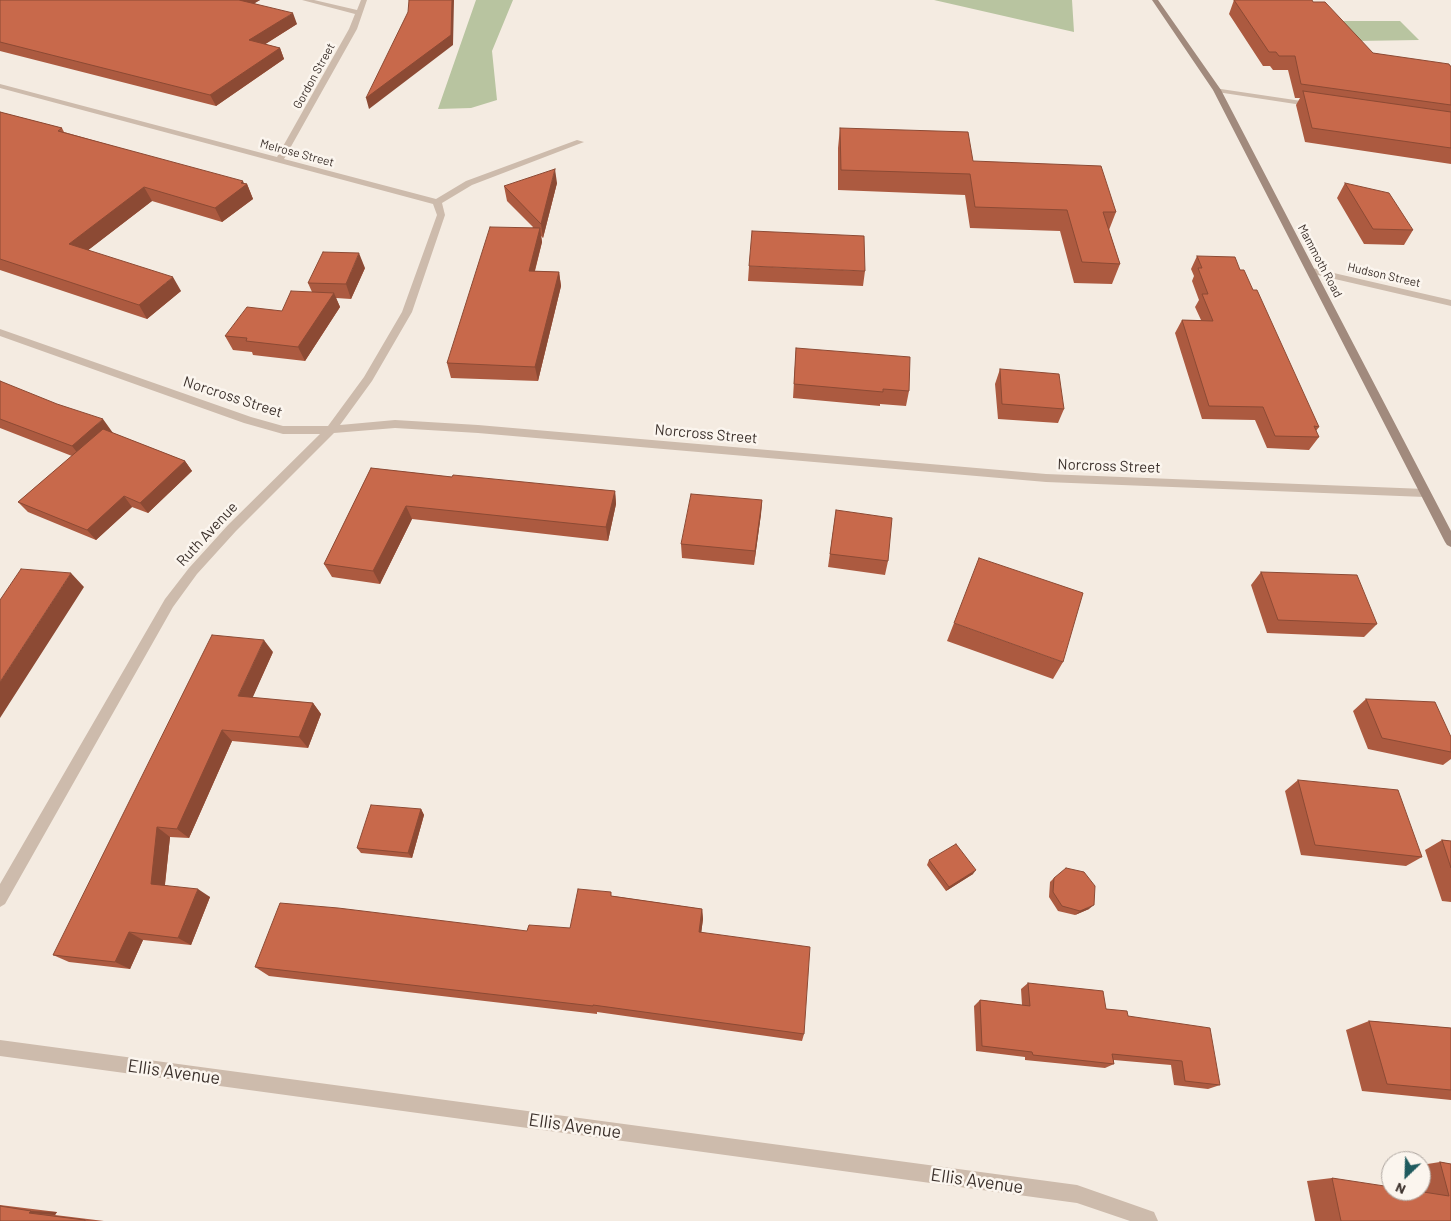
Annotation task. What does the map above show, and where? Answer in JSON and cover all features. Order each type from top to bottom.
[{"type":"main road","name":"Mammoth Road","points":[[1155,0],[1217,90],[1451,542]]},
{"type":"street","points":[[304,0],[360,13]]},
{"type":"street","name":"Gordon Street","points":[[279,161],[360,13],[364,0]]},
{"type":"street","name":"Melrose Street","points":[[0,86],[437,202]]},
{"type":"street","points":[[1217,90],[1328,107]]},
{"type":"street","points":[[437,202],[469,183],[580,142]]},
{"type":"street","name":"Ruth Avenue","points":[[0,899],[169,603],[193,571],[219,542],[331,429],[368,379],[407,312],[441,215],[437,202]]},
{"type":"street","name":"Hudson Street","points":[[1312,271],[1451,303]]},
{"type":"street","name":"Norcross Street","points":[[1,333],[248,420],[283,430],[307,431],[395,424],[450,427],[1046,478],[1425,493]]},
{"type":"street","name":"Ellis Avenue","points":[[0,1048],[1077,1194],[1149,1219]]},
{"type":"green space","points":[[476,0],[513,0],[492,51],[497,100],[471,108],[438,109]]},
{"type":"green space","points":[[934,0],[1072,0],[1074,32]]},
{"type":"green space","points":[[1337,21],[1400,21],[1419,40],[1355,41]]},
{"type":"building","points":[[0,0],[239,0],[293,13],[249,40],[280,48],[210,95],[0,42]]},
{"type":"building","points":[[409,0],[452,0],[451,35],[366,98],[408,12]]},
{"type":"building","points":[[1234,0],[1312,0],[1313,2],[1325,2],[1373,53],[1449,64],[1451,66],[1451,105],[1301,84],[1295,56],[1279,56],[1276,52],[1269,52]]},
{"type":"building","points":[[1303,91],[1451,112],[1451,148],[1312,128]]},
{"type":"building","points":[[0,112],[62,128],[58,131],[243,181],[241,183],[247,184],[215,208],[144,187],[69,244],[173,277],[139,305],[0,259]]},
{"type":"building","points":[[840,128],[968,132],[973,161],[1101,166],[1116,212],[1103,212],[1120,264],[1082,262],[1067,210],[975,207],[970,174],[841,170]]},
{"type":"building","points":[[555,169],[541,224],[504,186]]},
{"type":"building","points":[[1345,183],[1389,193],[1413,230],[1373,229]]},
{"type":"building","points":[[490,227],[540,228],[529,271],[559,272],[535,367],[447,363]]},
{"type":"building","points":[[752,231],[864,236],[865,271],[749,266]]},
{"type":"building","points":[[323,252],[359,253],[346,284],[308,283]]},
{"type":"building","points":[[1197,256],[1235,257],[1240,270],[1244,270],[1253,290],[1257,290],[1319,427],[1314,426],[1319,437],[1275,436],[1263,407],[1209,406],[1182,320],[1213,321],[1202,294],[1208,294],[1198,268],[1202,268]]},
{"type":"building","points":[[291,291],[334,293],[298,347],[246,341],[247,338],[225,336],[247,307],[282,311]]},
{"type":"building","points":[[796,348],[910,357],[909,391],[883,389],[883,392],[794,384]]},
{"type":"building","points":[[1000,369],[1059,374],[1064,409],[1002,404]]},
{"type":"building","points":[[0,381],[57,404],[103,419],[72,446],[0,419]]},
{"type":"building","points":[[103,429],[185,461],[140,503],[124,496],[87,530],[18,502]]},
{"type":"building","points":[[371,468],[615,491],[606,527],[406,506],[373,571],[324,564]]},
{"type":"building","points":[[691,494],[762,500],[755,551],[681,544]]},
{"type":"building","points":[[836,510],[892,518],[888,561],[830,554]]},
{"type":"building","points":[[979,558],[1083,593],[1063,662],[954,623]]},
{"type":"building","points":[[21,569],[71,573],[0,682],[0,600]]},
{"type":"building","points":[[1261,572],[1357,575],[1377,624],[1278,620]]},
{"type":"building","points":[[212,635],[264,640],[238,696],[313,703],[299,737],[222,730],[177,829],[157,827],[151,884],[198,889],[178,938],[129,932],[115,962],[53,955]]},
{"type":"building","points":[[1366,699],[1435,702],[1451,737],[1451,752],[1382,738]]},
{"type":"building","points":[[1298,780],[1398,790],[1422,857],[1315,845]]},
{"type":"building","points":[[371,805],[421,809],[408,853],[357,848]]},
{"type":"building","points":[[1442,840],[1451,841],[1451,868]]},
{"type":"building","points":[[956,844],[976,870],[949,887],[929,860]]},
{"type":"building","points":[[1066,868],[1084,872],[1095,886],[1094,905],[1080,911],[1062,906],[1053,892],[1054,878]]},
{"type":"building","points":[[578,889],[611,892],[611,896],[702,909],[699,932],[810,947],[804,1034],[593,1005],[255,967],[280,903],[338,908],[527,931],[529,925],[570,928]]},
{"type":"building","points":[[1028,983],[1103,991],[1106,1009],[1127,1011],[1128,1016],[1210,1028],[1220,1085],[1185,1081],[1182,1061],[1112,1054],[1114,1064],[1033,1055],[1032,1052],[982,1046],[980,1000],[1030,1006]]},
{"type":"building","points":[[1369,1021],[1451,1028],[1451,1090],[1387,1084]]},
{"type":"building","points":[[1440,1162],[1451,1164],[1451,1221],[1341,1221],[1332,1178],[1381,1185],[1381,1201],[1431,1201],[1431,1193],[1449,1196]]},
{"type":"building","points":[[0,1206],[31,1211],[29,1213],[85,1221],[0,1221]]}]
